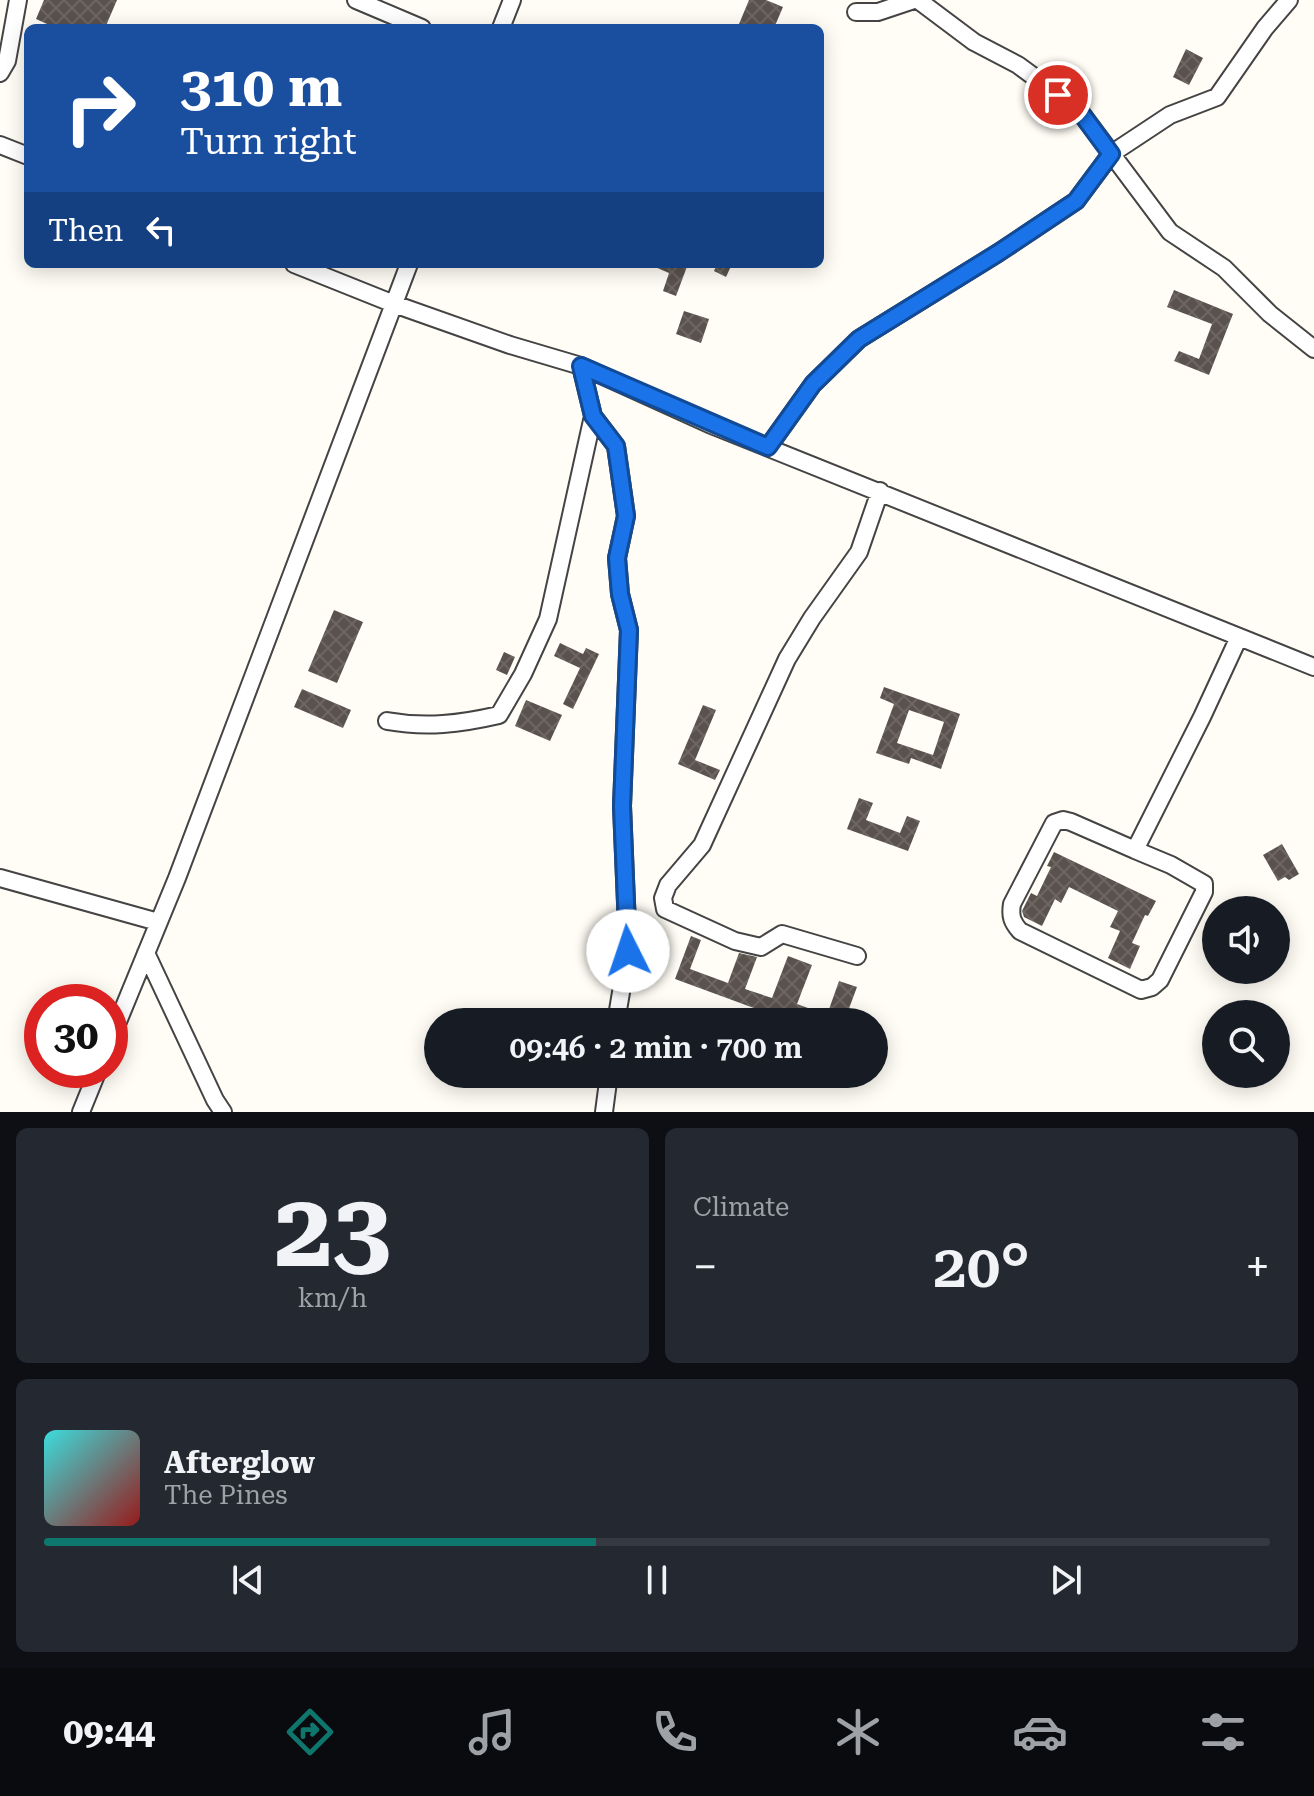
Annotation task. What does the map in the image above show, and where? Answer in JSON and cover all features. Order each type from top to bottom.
[{"type":"street","points":[[0,73],[7,61],[18,0]]},
{"type":"street","points":[[356,0],[413,24]]},
{"type":"street","points":[[503,24],[512,0]]},
{"type":"street","points":[[856,12],[878,12],[916,0],[974,42],[1018,65],[1078,109],[1170,232],[1224,268],[1270,314],[1314,349]]},
{"type":"street","points":[[768,447],[813,384],[859,339],[1076,201],[1111,154],[1170,115],[1217,97],[1265,28],[1289,0]]},
{"type":"street","points":[[0,145],[24,154]]},
{"type":"street","points":[[304,268],[394,304],[510,345],[581,366],[768,447],[1314,667]]},
{"type":"street","points":[[128,997],[408,268]]},
{"type":"street","points":[[581,366],[593,416],[616,446],[626,516],[617,558],[620,594],[629,630],[622,806],[628,951],[618,1008]]},
{"type":"street","points":[[387,721],[417,726],[456,724],[499,715],[523,674],[548,619],[593,416]]},
{"type":"street","points":[[857,956],[782,934],[761,947],[735,941],[665,909],[663,898],[668,885],[702,845],[787,659],[859,552],[880,491]]},
{"type":"street","points":[[1135,850],[1239,637]]},
{"type":"street","points":[[1063,820],[1071,822],[1135,850],[1171,865],[1204,884],[1204,892],[1160,980],[1152,987],[1141,990],[1020,931],[1014,925],[1010,915],[1012,904],[1054,823],[1063,820]]},
{"type":"street","points":[[0,878],[158,922]]},
{"type":"street","points":[[146,953],[223,1112]]},
{"type":"street","points":[[81,1112],[91,1088]]},
{"type":"street","points":[[604,1112],[607,1088]]},
{"type":"building","points":[[44,0],[117,0],[107,24],[47,24],[36,19]]},
{"type":"building","points":[[749,0],[766,0],[783,7],[776,24],[739,24]]},
{"type":"building","points":[[1186,49],[1203,58],[1189,85],[1173,77]]},
{"type":"building","points":[[657,268],[686,268],[676,296],[663,291],[669,273]]},
{"type":"building","points":[[715,268],[730,268],[726,277],[714,271]]},
{"type":"building","points":[[1174,290],[1233,314],[1209,375],[1174,361],[1179,351],[1199,359],[1212,324],[1167,307]]},
{"type":"building","points":[[684,311],[709,319],[701,343],[676,334]]},
{"type":"building","points":[[334,610],[363,622],[337,683],[308,671]]},
{"type":"building","points":[[560,643],[583,654],[586,648],[599,654],[573,709],[563,704],[580,668],[554,656]]},
{"type":"building","points":[[504,652],[515,657],[507,675],[496,670]]},
{"type":"building","points":[[884,687],[960,714],[941,769],[911,758],[909,764],[876,753],[894,704],[880,698]],"holes":[[[909,710],[944,722],[933,755],[897,743]]]},
{"type":"building","points":[[302,689],[351,710],[343,728],[294,707]]},
{"type":"building","points":[[526,700],[562,715],[550,741],[515,726]]},
{"type":"building","points":[[703,705],[716,710],[695,760],[720,770],[715,780],[678,764]]},
{"type":"building","points":[[859,798],[873,803],[866,820],[900,833],[907,816],[920,821],[908,851],[847,829]]},
{"type":"building","points":[[1282,844],[1299,874],[1289,880],[1285,877],[1278,881],[1263,855]]},
{"type":"building","points":[[1054,852],[1156,901],[1148,916],[1145,915],[1132,943],[1140,946],[1130,969],[1108,958],[1120,931],[1110,927],[1118,911],[1069,887],[1061,903],[1055,899],[1042,926],[1024,917],[1022,911],[1031,893],[1037,896],[1051,867],[1047,866]]},
{"type":"building","points":[[691,936],[701,940],[690,969],[728,983],[739,953],[757,957],[745,989],[772,998],[788,956],[812,965],[797,1004],[808,1008],[754,1008],[675,979]]},
{"type":"building","points":[[839,981],[857,987],[849,1008],[829,1008]]},
{"type":"route","points":[[628,951],[622,806],[629,630],[620,594],[617,558],[626,516],[616,446],[593,416],[581,366],[768,447],[813,384],[859,339],[1076,201],[1111,154],[1078,109],[1058,95]]}]
